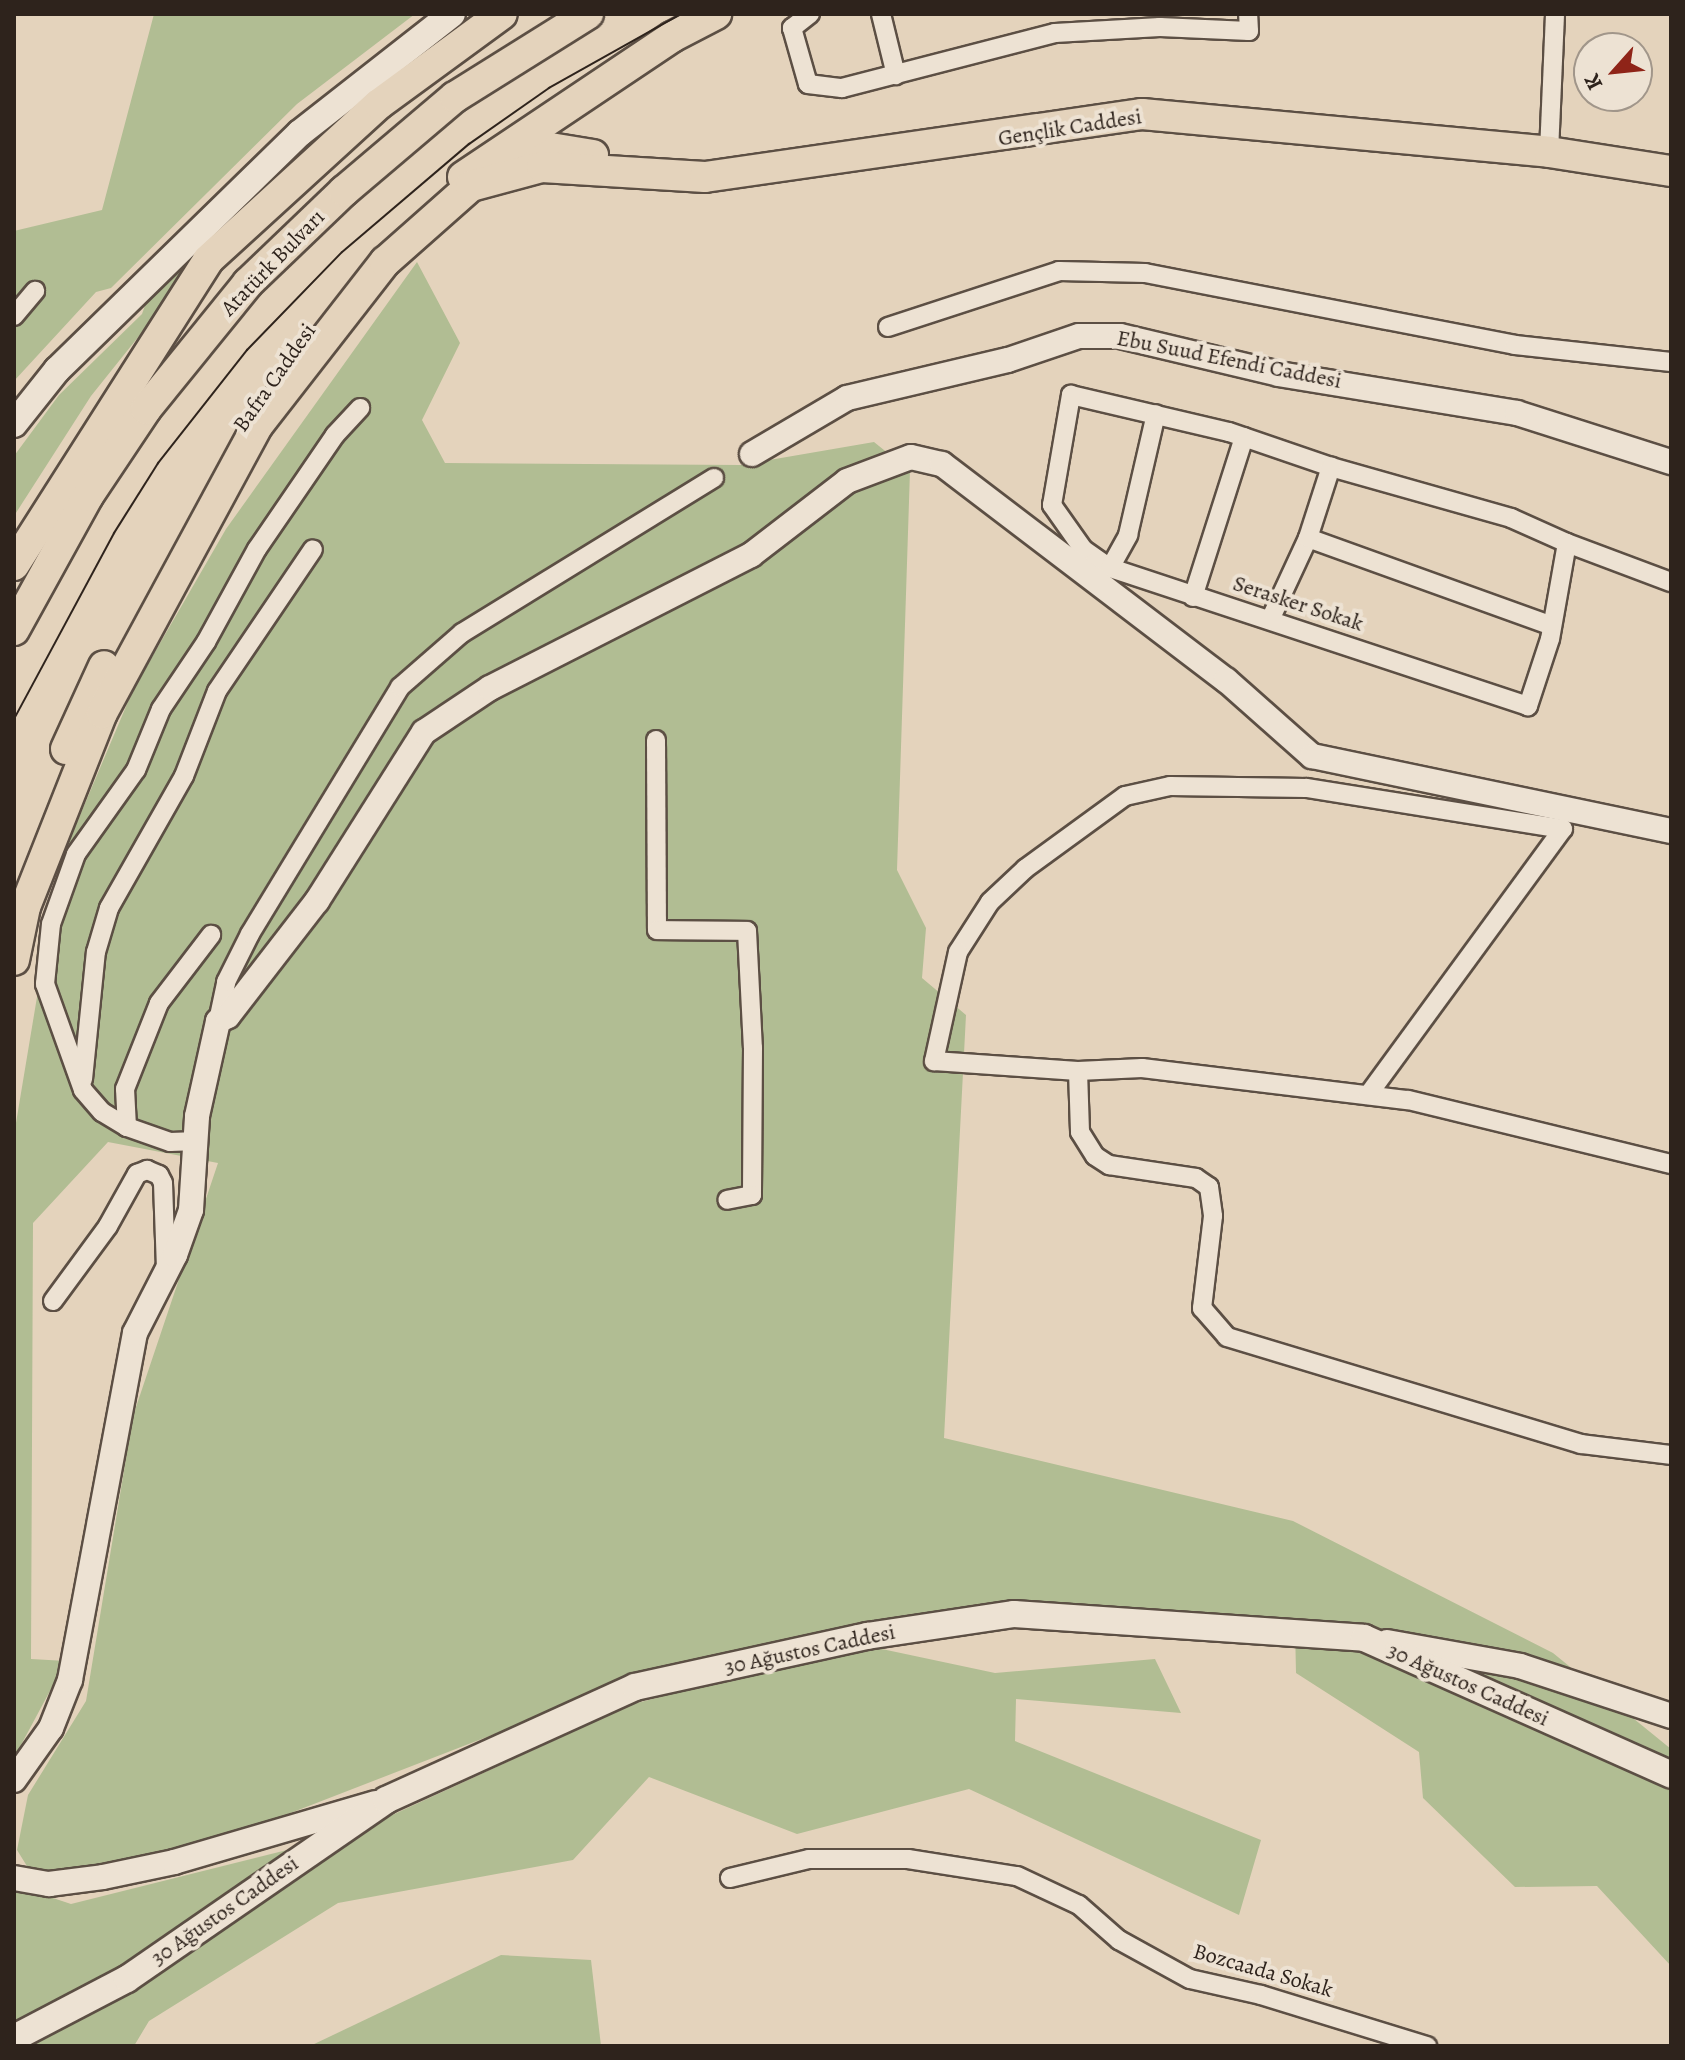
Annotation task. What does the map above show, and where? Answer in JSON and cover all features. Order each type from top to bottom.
[{"type":"main road","points":[[14,424],[57,370],[300,133],[452,14]]},
{"type":"main road","name":"Atatürk Bulvarı","points":[[14,565],[208,260],[379,104],[502,14]]},
{"type":"main road","name":"Atatürk Bulvarı","points":[[14,630],[88,496],[130,434],[248,283],[344,191],[455,97],[588,14]]},
{"type":"main road","name":"Bafra Caddesi","points":[[14,890],[83,705],[219,459],[325,306],[436,195],[520,143],[672,37],[716,14]]},
{"type":"main road","name":"Gençlik Caddesi","points":[[520,143],[621,161],[714,167],[1138,104],[1550,143],[1671,171]]},
{"type":"main road","name":"Gençlik Caddesi","points":[[471,186],[542,167],[705,177],[1142,114],[1671,151]]},
{"type":"main road","name":"Bafra Caddesi","points":[[14,960],[25,907],[102,713],[258,425],[385,262],[471,186]]},
{"type":"main road","name":"30 Ağustos Caddesi","points":[[14,2038],[127,1979],[386,1800],[635,1687],[867,1636],[1014,1614],[1364,1638],[1671,1775]]},
{"type":"street","points":[[810,14],[792,28],[808,84],[842,88],[1055,33],[1160,27],[1249,31],[1248,14]]},
{"type":"street","points":[[881,14],[896,75]]},
{"type":"street","points":[[1550,143],[1555,14]]},
{"type":"street","points":[[888,327],[1059,271],[1145,273],[1515,345],[1671,362]]},
{"type":"street","points":[[14,316],[35,291]]},
{"type":"street","name":"Ebu Suud Efendi Caddesi","points":[[752,454],[847,398],[1008,360],[1079,336],[1120,336],[1279,374],[1517,413],[1671,462]]},
{"type":"street","name":"Serasker Sokak","points":[[1156,414],[1071,395],[1052,505],[1065,528],[1110,568],[1528,706],[1552,626]]},
{"type":"street","points":[[198,1141],[170,1142],[127,1127],[102,1112],[83,1090],[45,984],[61,887],[100,815],[136,770],[161,709],[206,642],[257,549],[335,435],[360,408]]},
{"type":"street","points":[[1110,568],[1128,535],[1156,414],[1244,437],[1331,467],[1511,518],[1567,543],[1671,582]]},
{"type":"street","points":[[1193,597],[1244,437]]},
{"type":"street","points":[[218,1021],[228,1016],[317,901],[415,744],[448,712],[751,555],[847,481],[911,457],[942,464],[1226,680],[1312,756],[1671,831]]},
{"type":"street","points":[[1270,620],[1308,538],[1331,467]]},
{"type":"street","points":[[14,1780],[51,1728],[70,1680],[132,1346],[191,1210],[198,1141],[197,1116],[226,982],[250,934],[400,687],[462,633],[714,478]]},
{"type":"street","points":[[1308,538],[1552,626],[1567,543]]},
{"type":"street","points":[[83,1090],[94,967],[109,908],[184,776],[217,691],[313,549]]},
{"type":"street","points":[[656,740],[657,930],[747,931],[753,1048],[752,1195],[727,1200]]},
{"type":"street","points":[[1368,1095],[1563,829],[1306,788],[1170,786],[1125,796],[1025,869],[990,902],[958,952],[934,1061],[1078,1071],[1142,1068],[1368,1095],[1508,1123],[1671,1164]]},
{"type":"street","points":[[127,1127],[125,1089],[159,1003],[211,935]]},
{"type":"street","points":[[1078,1071],[1080,1132],[1095,1156],[1109,1165],[1196,1178],[1209,1187],[1213,1216],[1202,1308],[1227,1337],[1581,1444],[1671,1455]]},
{"type":"street","points":[[53,1301],[108,1226],[137,1174],[147,1170],[159,1175],[163,1183],[166,1271]]},
{"type":"street","points":[[1364,1638],[1520,1666],[1671,1716]]},
{"type":"street","points":[[14,1878],[49,1884],[103,1877],[174,1862],[386,1800]]},
{"type":"street","name":"Bozcaada Sokak","points":[[730,1878],[809,1859],[908,1859],[1017,1876],[1079,1905],[1119,1940],[1190,1979],[1275,1999],[1427,2046]]},
{"type":"green space","points":[[154,14],[415,14],[297,104],[111,288],[96,292],[14,381],[14,231],[102,210]]},
{"type":"green space","points":[[473,14],[486,14],[167,301],[91,396],[14,516],[14,456],[59,395],[142,314],[148,297],[318,134],[408,59]]},
{"type":"green space","points":[[417,262],[460,343],[422,420],[445,463],[741,465],[874,442],[910,471],[897,870],[926,928],[922,978],[966,1015],[944,1438],[1293,1521],[1553,1653],[1671,1749],[1671,1966],[1597,1886],[1515,1887],[1423,1798],[1419,1752],[1296,1673],[1295,1628],[1008,1605],[621,1685],[288,1814],[122,1867],[57,1876],[30,1871],[17,1850],[28,1795],[86,1701],[133,1416],[218,1163],[108,1142],[33,1223],[31,1659],[66,1661],[14,1758],[14,1135],[59,865],[133,690],[226,529]]},
{"type":"green space","points":[[863,1645],[995,1673],[1155,1659],[1181,1713],[1016,1699],[1015,1741],[1261,1840],[1239,1915],[969,1789],[797,1834],[649,1777],[573,1860],[338,1903],[149,2021],[134,2046],[14,2046],[14,1885],[71,1904],[351,1834],[633,1704]]},
{"type":"green space","points":[[501,1955],[591,1960],[601,2046],[310,2046]]},
{"type":"tram line","points":[[14,719],[114,533],[158,463],[247,350],[342,252],[469,144],[549,88],[681,14]]}]
